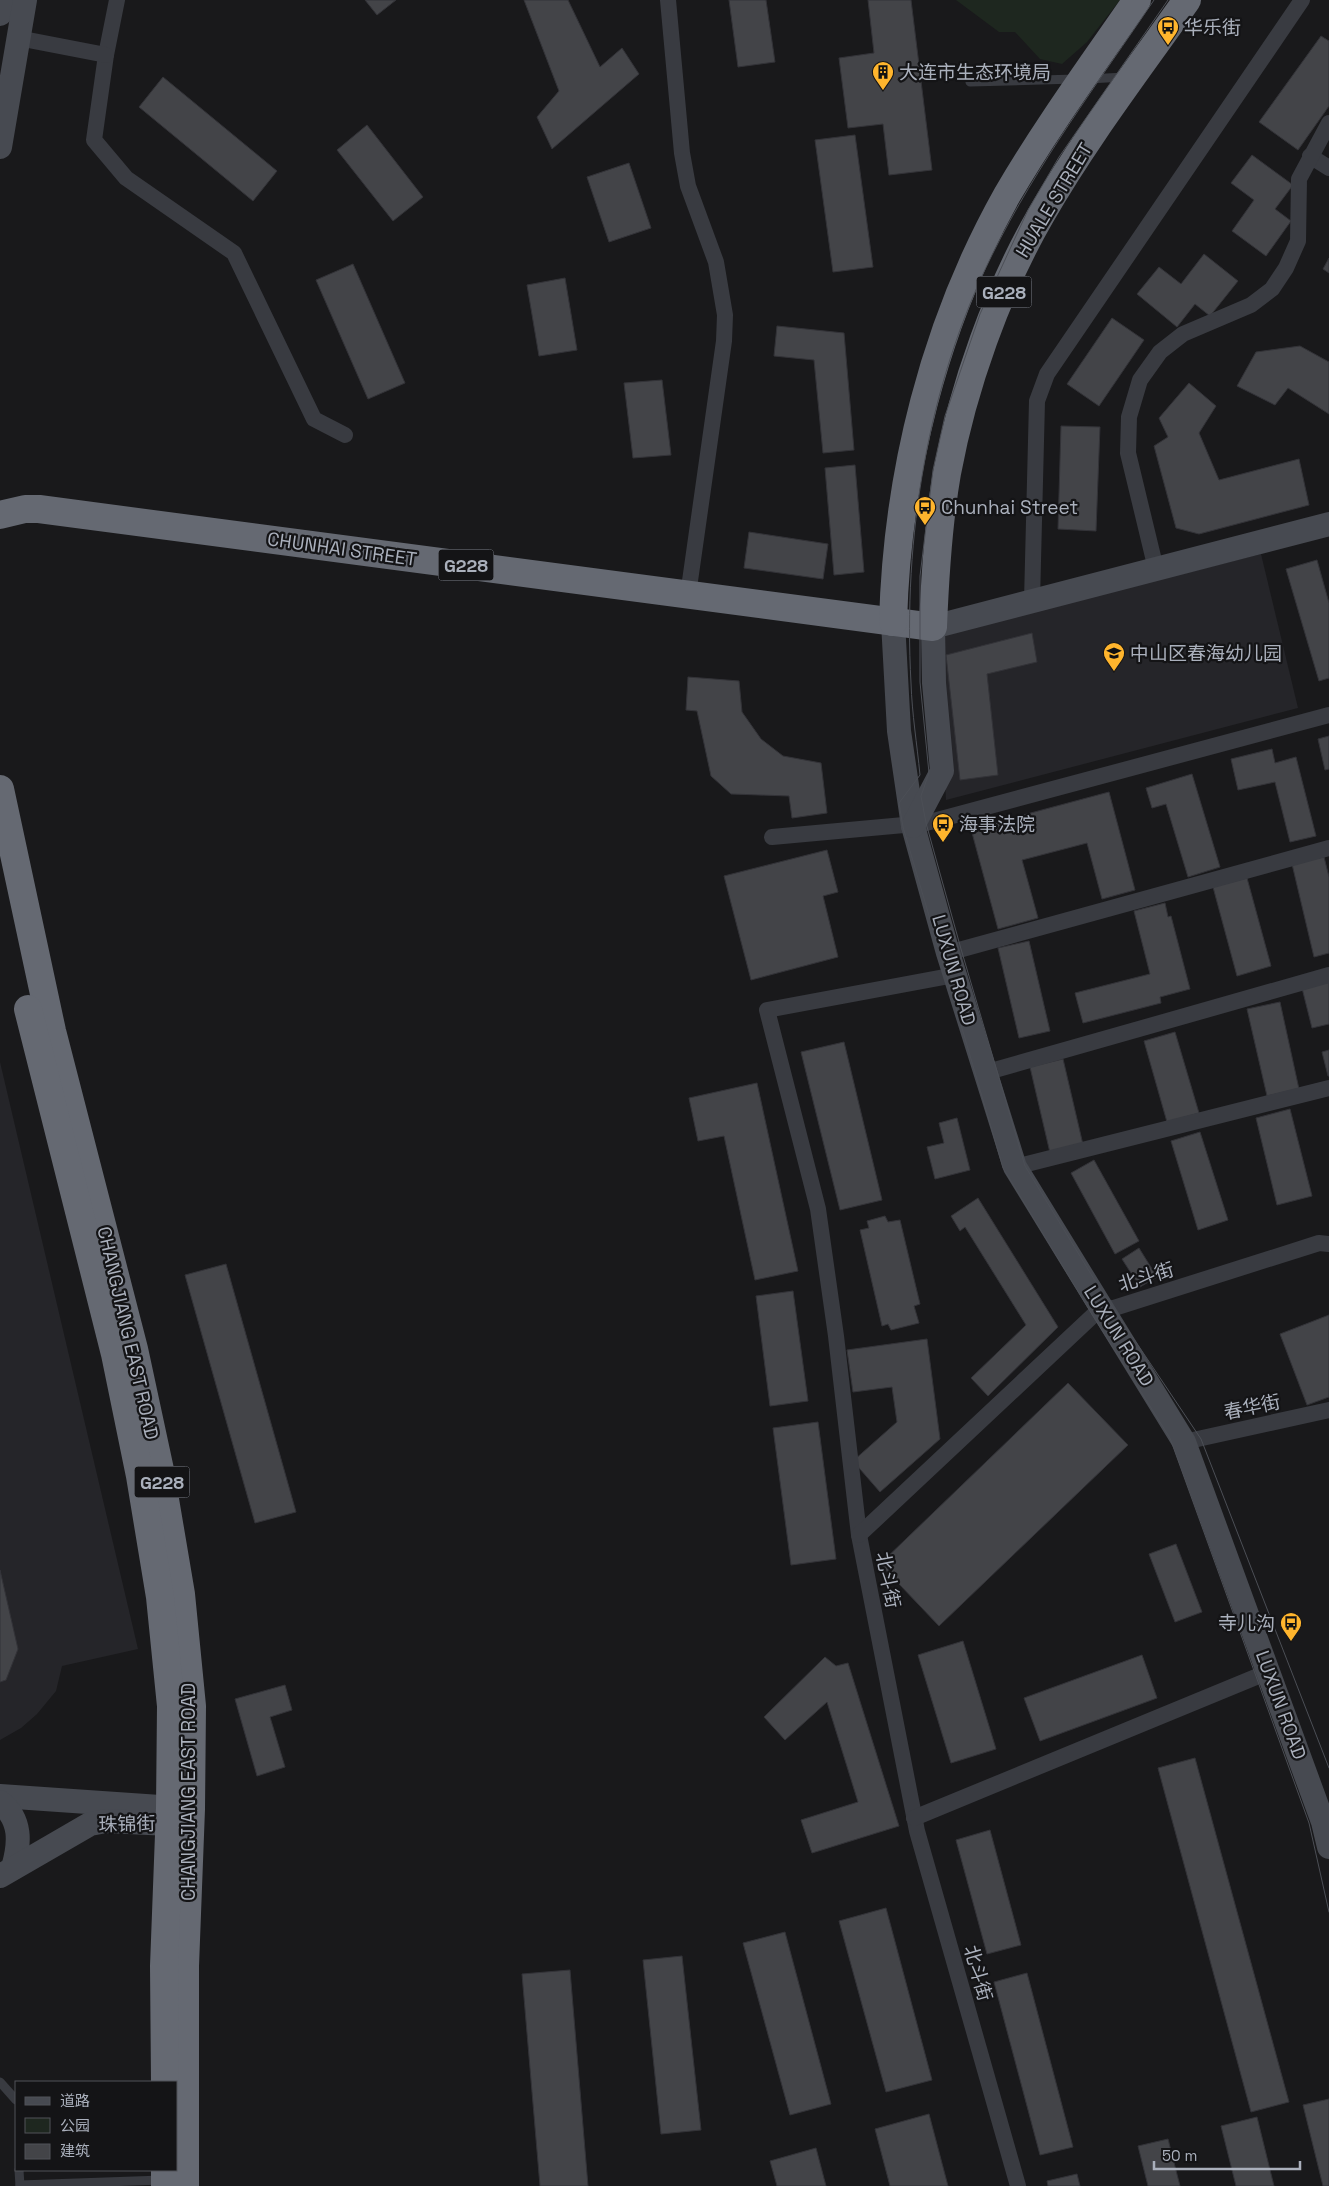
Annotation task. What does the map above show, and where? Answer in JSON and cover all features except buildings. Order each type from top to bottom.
[{"type":"highway","name":"HUALE STREET","points":[[893,622],[894,571],[908,465],[937,359],[957,303],[980,250],[1007,196],[1039,143],[1137,0]]},
{"type":"highway","name":"HUALE STREET","points":[[933,627],[935,577],[947,473],[962,411],[992,320],[1015,265],[1040,216],[1072,164],[1187,0]]},
{"type":"highway","name":"CHUNHAI STREET","points":[[0,515],[25,509],[39,509],[933,627]]},
{"type":"highway","name":"CHANGJIANG EAST ROAD","points":[[0,789],[52,1031],[134,1349],[160,1470],[181,1594],[192,1706],[177,1814],[164,1966],[164,2081]]},
{"type":"highway","name":"CHANGJIANG EAST ROAD","points":[[0,878],[34,1035],[115,1354],[140,1476],[160,1597],[171,1706],[185,1966],[177,2081]]},
{"type":"main road","points":[[0,14],[2,0]]},
{"type":"main road","points":[[0,147],[24,0]]},
{"type":"main road","name":"CHUNHAI STREET","points":[[933,627],[1329,524]]},
{"type":"main road","name":"LUXUN ROAD","points":[[893,622],[899,731],[913,826],[951,964],[1015,1167],[1184,1442],[1268,1672],[1326,1821],[1329,1847]]},
{"type":"main road","points":[[913,826],[942,771],[934,684],[933,627]]},
{"type":"main road","name":"珠锦街","points":[[0,1796],[177,1814]]},
{"type":"main road","points":[[0,1802],[9,1809],[18,1828],[19,1847],[7,1872]]},
{"type":"main road","name":"珠锦街","points":[[7,1872],[90,1824],[177,1814]]},
{"type":"street","points":[[117,0],[106,55],[94,140],[126,178],[234,253],[314,418],[345,435]]},
{"type":"street","points":[[668,0],[682,152],[688,186],[716,262],[725,315],[724,341],[688,595]]},
{"type":"street","points":[[1032,601],[1037,401],[1047,374],[1302,0]]},
{"type":"street","points":[[18,38],[106,55]]},
{"type":"street","points":[[1156,569],[1128,453],[1129,416],[1140,380],[1160,352],[1183,334],[1251,304],[1272,289],[1286,268],[1298,241],[1299,179],[1329,123]]},
{"type":"street","points":[[1310,156],[1329,168]]},
{"type":"street","points":[[772,836],[913,826],[1329,715]]},
{"type":"street","points":[[859,1535],[836,1336],[818,1209],[767,1010],[951,964],[1329,848]]},
{"type":"street","points":[[984,1073],[1329,975]]},
{"type":"street","points":[[1015,1167],[1329,1088]]},
{"type":"street","name":"北斗街","points":[[1018,2186],[914,1818],[859,1535],[1101,1308],[1114,1308],[1319,1243],[1329,1244]]},
{"type":"street","name":"春华街","points":[[1184,1442],[1329,1410]]},
{"type":"street","points":[[914,1818],[1268,1672]]},
{"type":"lane","points":[[970,82],[1133,77]]},
{"type":"lane","points":[[0,2082],[15,2099]]},
{"type":"lane","points":[[19,2171],[20,2186],[170,2180]]},
{"type":"shaded area","name":"中山区春海幼儿园","points":[[1261,554],[1298,708],[946,800],[937,636]]},
{"type":"shaded area","points":[[0,1062],[138,1649],[62,1666],[56,1691],[37,1714],[21,1728],[0,1740]]},
{"type":"green space","points":[[956,0],[1120,0],[1087,42],[1062,64],[1040,59],[1015,32],[999,32]]},
{"type":"tram line","points":[[1154,0],[1069,124],[1028,188],[992,255],[970,305],[951,357],[936,410],[924,464],[916,518],[911,573],[911,683],[920,775],[899,803],[903,827],[1003,1168],[1170,1438],[1309,1823],[1329,1912]]},
{"type":"tram line","points":[[1168,0],[1059,157],[1028,210],[980,314],[945,416],[933,470],[920,576],[920,682],[929,773],[921,796],[926,823],[961,949],[1025,1166],[1097,1284],[1201,1439],[1329,1768]]},
{"type":"place","name":"华乐街","points":[[1168,46]]},
{"type":"place","name":"大连市生态环境局","points":[[883,91]]},
{"type":"place","name":"Chunhai Street","points":[[925,526]]},
{"type":"place","name":"中山区春海幼儿园","points":[[1114,672]]},
{"type":"place","name":"海事法院","points":[[943,843]]},
{"type":"place","name":"寺儿沟","points":[[1291,1642]]}]
